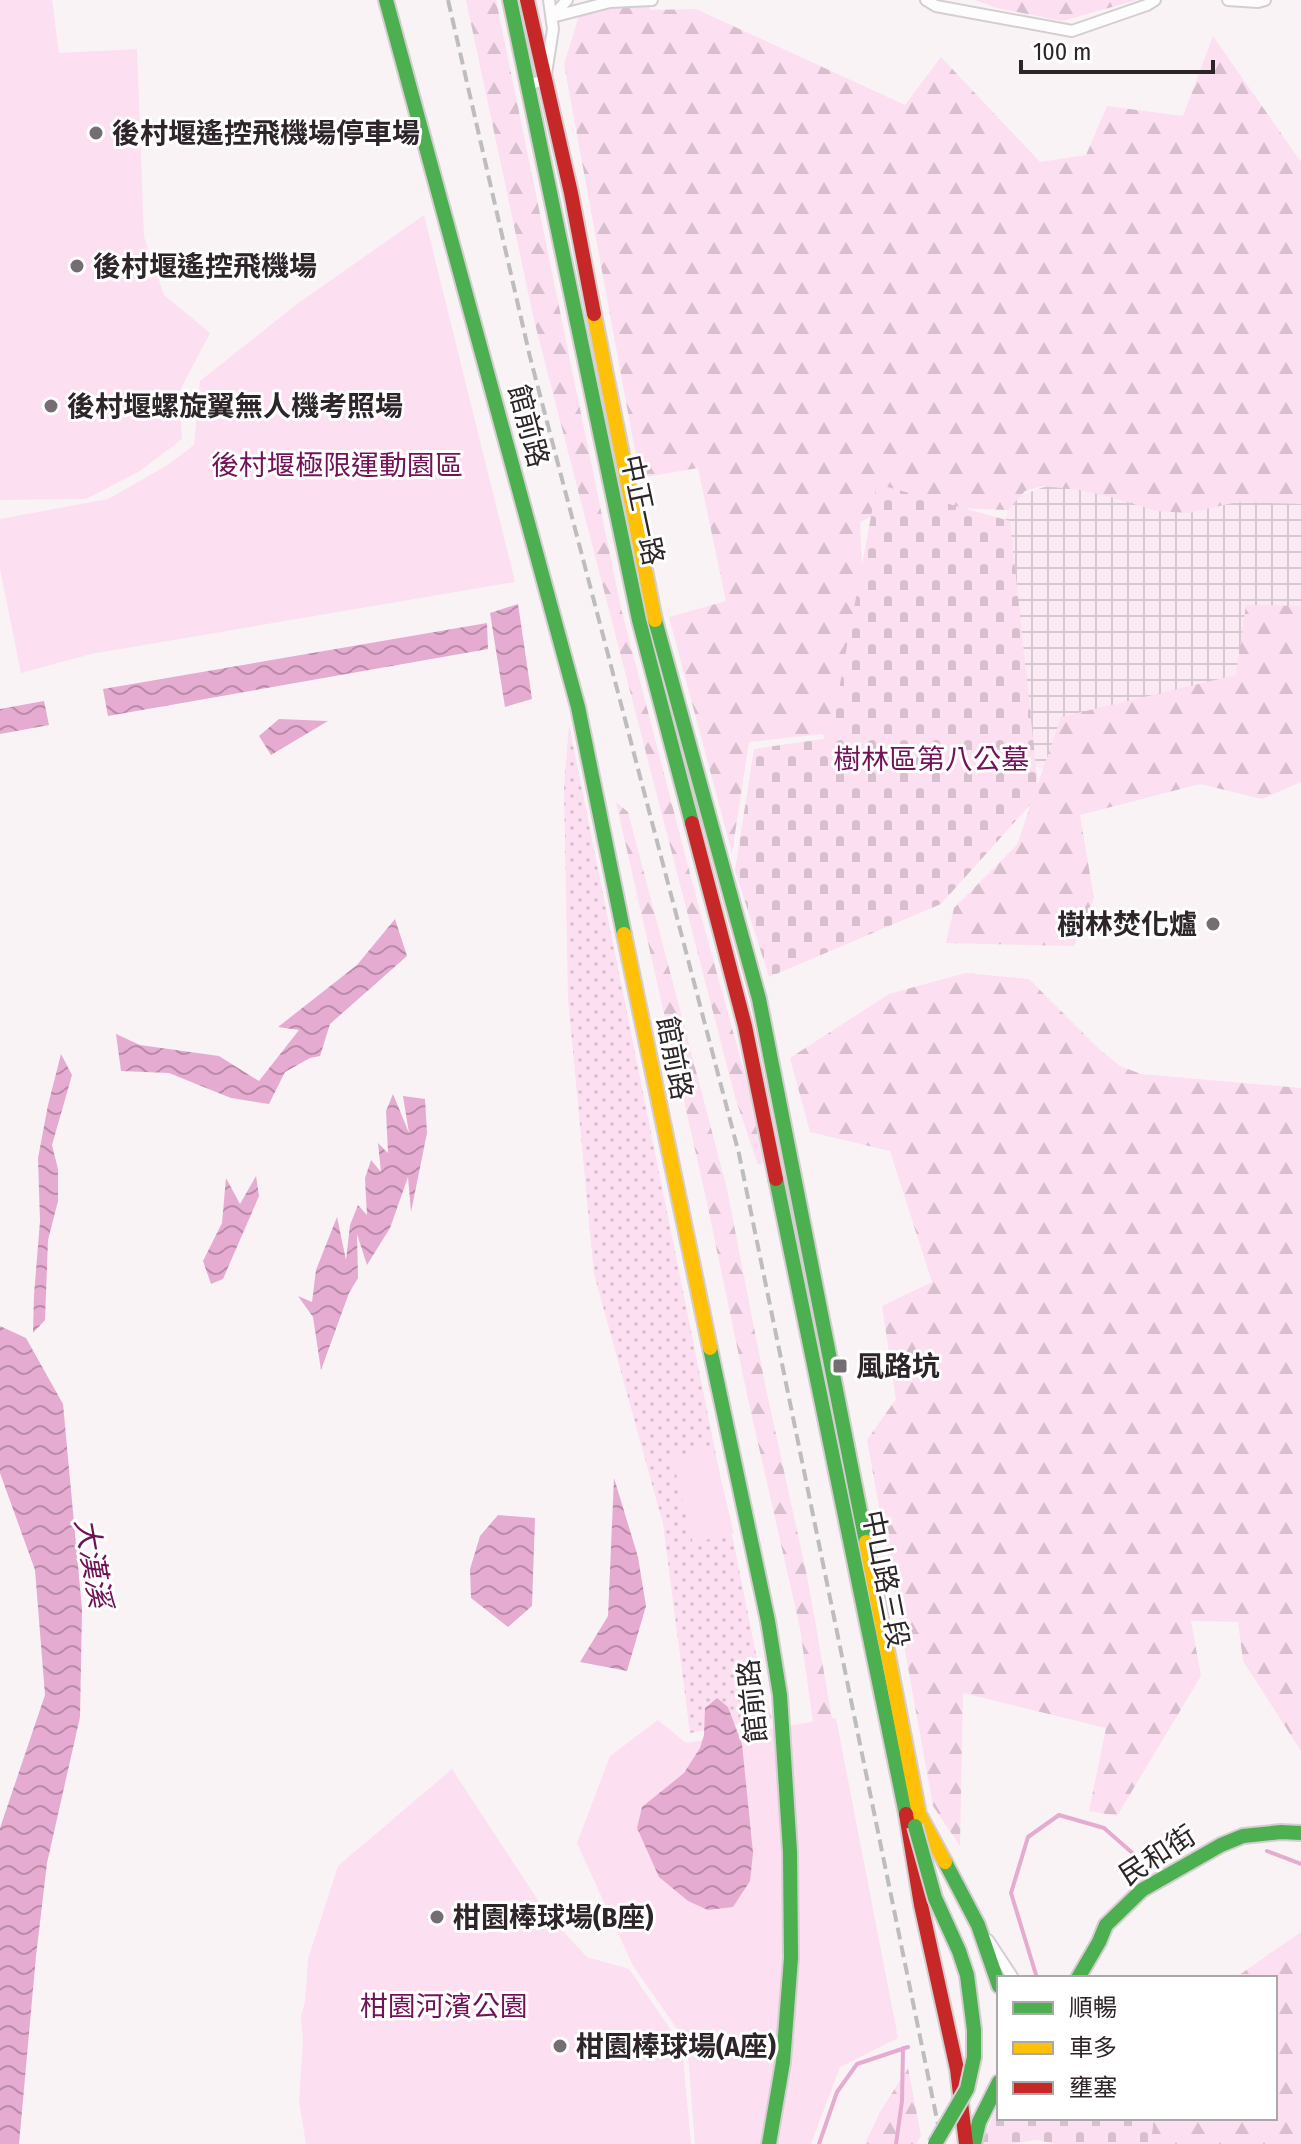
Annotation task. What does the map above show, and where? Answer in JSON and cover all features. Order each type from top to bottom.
[{"type":"main road","name":"館前路","points":[[386,0],[578,707],[768,1621],[780,1695],[790,1852],[791,1958],[783,2062],[769,2144]]},
{"type":"main road","name":"中正一路","points":[[510,0],[639,620],[745,1026]]},
{"type":"main road","name":"中正一路","points":[[527,0],[571,193],[650,602],[759,999]]},
{"type":"main road","name":"中山路三段","points":[[759,999],[914,1819],[921,1905],[957,2069],[966,2144]]},
{"type":"main road","name":"中山路三段","points":[[745,1026],[914,1819],[978,1925],[997,1980]]},
{"type":"main road","points":[[914,1819],[935,1898],[967,1975],[974,2030],[974,2057],[967,2089],[935,2144]]},
{"type":"main road","name":"民和街","points":[[1079,1976],[1106,1925],[1142,1890],[1221,1845],[1243,1836],[1301,1833]]},
{"type":"main road","points":[[974,2144],[979,2122],[997,2086]]},
{"type":"main road","points":[[989,2104],[997,2094]]},
{"type":"street","points":[[527,85],[545,80],[553,29],[549,0]]},
{"type":"street","points":[[552,17],[567,0]]},
{"type":"street","points":[[552,17],[610,2],[652,0]]},
{"type":"street","points":[[926,0],[936,6],[1072,31],[1155,0]]},
{"type":"street","points":[[1228,0],[1265,0]]},
{"type":"street","points":[[978,1925],[1012,1976]]},
{"type":"shaded area","points":[[1058,482],[1301,501],[1301,720],[1058,776],[1027,763],[1001,531],[1013,498]]},
{"type":"green space","name":"後村堰遙控飛機場","points":[[0,0],[52,0],[59,53],[137,49],[144,237],[164,295],[210,333],[179,392],[182,439],[140,471],[86,499],[0,500]]},
{"type":"green space","points":[[466,0],[496,0],[621,608],[748,1086],[763,1162],[761,1165],[757,1162],[735,1097],[534,320]]},
{"type":"green space","points":[[590,0],[650,0],[650,10],[696,9],[905,105],[941,57],[1040,162],[1086,155],[1107,106],[1183,116],[1213,36],[1301,162],[1301,504],[1237,502],[1189,513],[1156,511],[1080,490],[1043,486],[1025,491],[1008,510],[894,506],[860,522],[863,588],[837,777],[823,734],[749,742],[732,853],[669,617],[726,601],[698,468],[640,478],[564,64],[579,16]]},
{"type":"green space","points":[[975,0],[1137,0],[1062,21],[997,8]]},
{"type":"green space","name":"後村堰極限運動園區","points":[[424,215],[515,582],[91,654],[21,673],[0,569],[0,519],[108,499],[166,466],[194,445],[200,381],[297,304]]},
{"type":"green space","name":"樹林區第八公墓","points":[[877,484],[1010,521],[1039,795],[941,904],[769,977],[735,870],[754,749],[830,738]]},
{"type":"green space","points":[[1246,605],[1301,606],[1301,782],[1262,799],[1200,784],[1080,815],[1094,898],[1074,946],[946,943],[954,908],[1017,845],[1061,717],[1236,675]]},
{"type":"green space","points":[[569,725],[760,1674],[772,1719],[690,1733],[663,1524],[594,1274],[568,999],[564,787]]},
{"type":"green space","points":[[616,802],[628,812],[727,1189],[807,1576],[867,1916],[828,1831],[800,1628]]},
{"type":"green space","points":[[965,973],[1029,979],[1099,1049],[1120,1066],[1141,1074],[1301,1088],[1301,1751],[1243,1661],[1238,1622],[1191,1621],[1201,1676],[1117,1816],[1089,1811],[1106,1728],[963,1693],[960,1846],[933,1806],[867,1440],[896,1399],[882,1306],[932,1282],[890,1151],[810,1132],[790,1058],[889,994]]},
{"type":"green space","points":[[713,1447],[734,1533],[693,1543],[672,1457]]},
{"type":"green space","points":[[836,1718],[898,2038],[840,2067],[811,2144],[695,2144],[687,2043],[633,1966],[577,1843],[610,1756],[658,1720],[686,1743]]},
{"type":"green space","name":"柑園河濱公園","points":[[452,1769],[547,1914],[587,1957],[629,1969],[682,2046],[691,2144],[306,2144],[299,2101],[303,2041],[301,2016],[308,1959],[338,1866]]},
{"type":"green space","points":[[1301,1932],[1301,2144],[1151,2144],[1153,2122],[1150,2120],[1277,2120],[1277,1976],[1238,1976]]},
{"type":"green space","points":[[908,2068],[921,2136],[916,2144],[865,2144],[880,2112]]},
{"type":"green space","points":[[997,2109],[997,2120],[1150,2120],[1153,2122],[1151,2144],[1056,2144],[1036,2140],[982,2144]]},
{"type":"water","points":[[518,604],[532,699],[505,707],[490,613]]},
{"type":"water","points":[[487,623],[488,649],[108,716],[103,689]]},
{"type":"water","points":[[44,701],[49,725],[0,734],[0,709]]},
{"type":"water","points":[[279,719],[328,721],[271,755],[259,736]]},
{"type":"water","points":[[395,919],[407,956],[330,1024],[320,1056],[285,1072],[269,1104],[231,1098],[169,1073],[121,1071],[116,1034],[140,1045],[219,1056],[259,1081],[299,1030],[278,1027],[357,965]]},
{"type":"water","points":[[61,1054],[72,1075],[52,1145],[58,1169],[58,1201],[48,1240],[45,1320],[33,1333],[40,1221],[38,1158]]},
{"type":"water","points":[[393,1094],[409,1133],[403,1096],[425,1099],[427,1133],[411,1212],[408,1177],[390,1228],[367,1265],[357,1234],[358,1278],[349,1293],[321,1370],[313,1317],[298,1296],[312,1302],[316,1270],[337,1217],[346,1260],[350,1225],[358,1205],[367,1215],[365,1178],[371,1160],[381,1172],[378,1143],[388,1153],[386,1111]]},
{"type":"water","points":[[256,1176],[259,1196],[223,1279],[211,1284],[203,1261],[222,1223],[226,1178],[240,1204]]},
{"type":"water","points":[[0,1326],[26,1338],[63,1404],[82,1609],[80,1717],[47,1863],[19,2144],[0,2144],[0,1828],[45,1695],[35,1570],[0,1473]]},
{"type":"water","points":[[614,1478],[638,1557],[646,1606],[627,1671],[580,1662],[608,1616]]},
{"type":"water","points":[[498,1515],[535,1518],[532,1606],[508,1627],[471,1598],[470,1569],[480,1536]]},
{"type":"water","points":[[717,1698],[728,1707],[742,1744],[753,1853],[750,1881],[733,1907],[708,1910],[688,1901],[659,1877],[637,1828],[642,1807],[684,1773],[700,1748],[705,1708]]},
{"type":"waterway","points":[[1036,1976],[1011,1893],[1028,1837],[1059,1815],[1104,1828],[1137,1857]]},
{"type":"waterway","points":[[1267,1851],[1301,1864]]},
{"type":"waterway","points":[[819,2144],[837,2092],[857,2064],[908,2047]]},
{"type":"waterway","points":[[896,2144],[902,2101],[903,2048]]},
{"type":"railway","points":[[448,0],[530,357],[739,1154],[942,2144]]},
{"type":"traffic: fast","points":[[386,0],[578,707],[624,934]]},
{"type":"traffic: fast","points":[[510,0],[639,620],[692,823]]},
{"type":"traffic: fast","points":[[655,620],[759,999],[866,1542]]},
{"type":"traffic: fast","points":[[776,1179],[906,1814]]},
{"type":"traffic: fast","points":[[710,1348],[768,1621],[780,1695],[790,1852],[791,1958],[783,2062],[769,2144]]},
{"type":"traffic: fast","points":[[915,1826],[935,1898],[967,1975],[974,2030],[974,2057],[967,2089],[935,2144]]},
{"type":"traffic: fast","points":[[1079,1976],[1106,1925],[1142,1890],[1221,1845],[1243,1836],[1301,1833]]},
{"type":"traffic: fast","points":[[945,1862],[978,1925],[997,1980]]},
{"type":"traffic: fast","points":[[974,2144],[979,2122],[997,2086]]},
{"type":"traffic: slow","points":[[594,314],[655,620]]},
{"type":"traffic: slow","points":[[624,934],[710,1348]]},
{"type":"traffic: slow","points":[[866,1542],[919,1814],[945,1862]]},
{"type":"traffic: jam","points":[[527,0],[571,193],[594,314]]},
{"type":"traffic: jam","points":[[692,823],[745,1026],[776,1179]]},
{"type":"traffic: jam","points":[[906,1814],[921,1905],[957,2069],[966,2144]]},
{"type":"place","name":"後村堰遙控飛機場停車場","points":[[96,133]]},
{"type":"place","name":"後村堰遙控飛機場","points":[[77,266]]},
{"type":"place","name":"後村堰螺旋翼無人機考照場","points":[[51,406]]},
{"type":"place","name":"樹林焚化爐","points":[[1213,924]]},
{"type":"place","name":"風路坑","points":[[840,1366]]},
{"type":"place","name":"柑園棒球場(B座)","points":[[437,1917]]},
{"type":"place","name":"柑園棒球場(A座)","points":[[560,2046]]},
{"type":"water label","name":"大漢溪","points":[[93,1563]]}]
